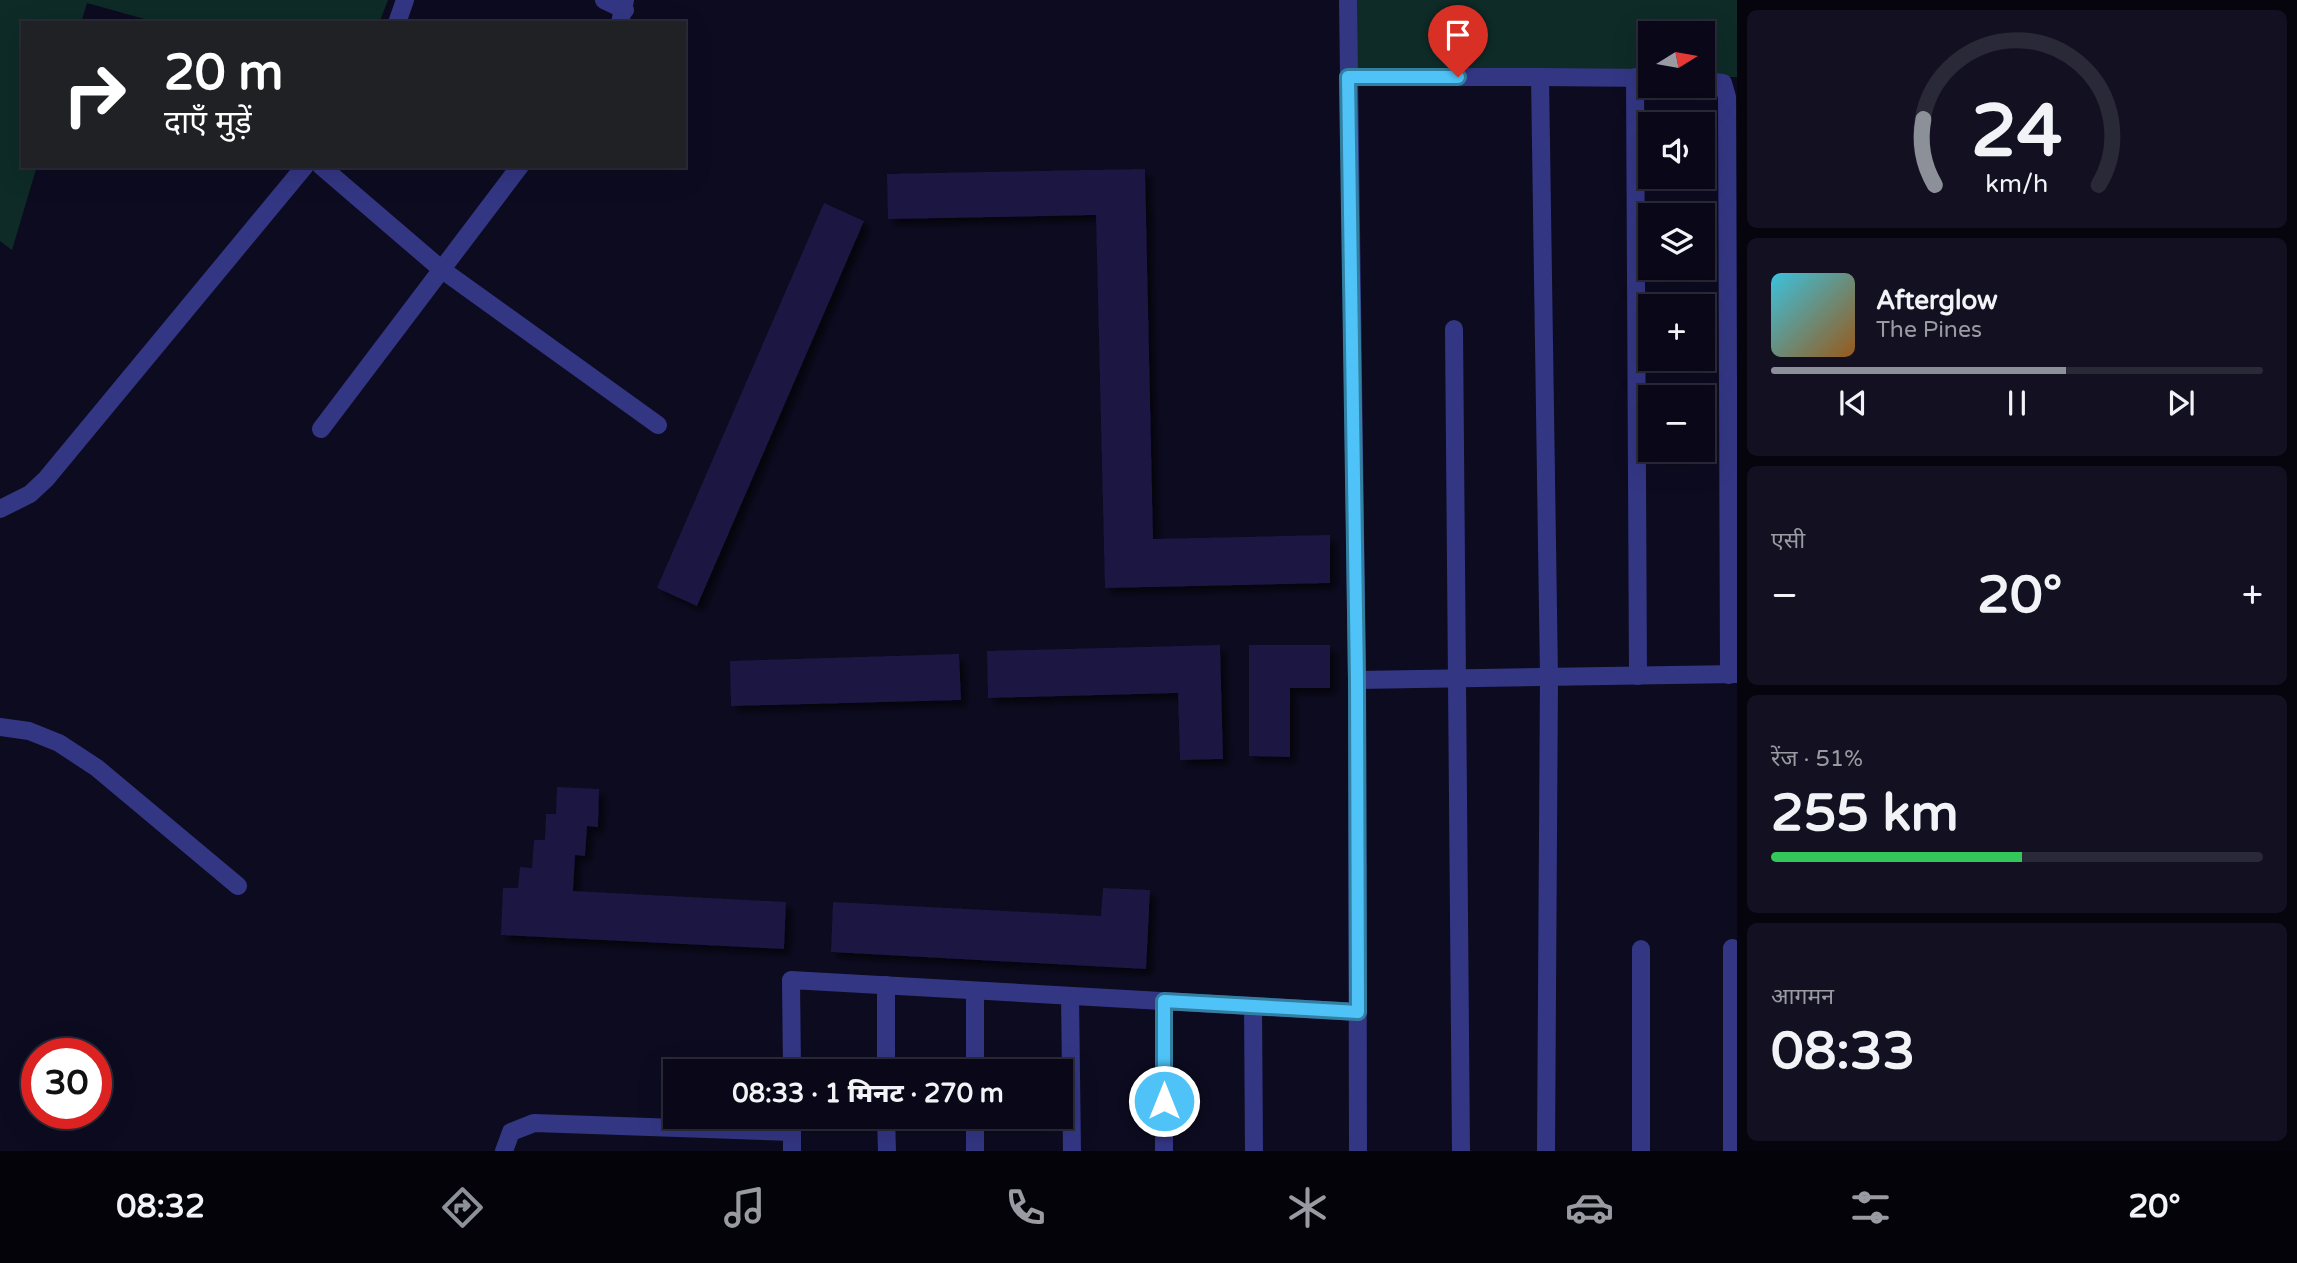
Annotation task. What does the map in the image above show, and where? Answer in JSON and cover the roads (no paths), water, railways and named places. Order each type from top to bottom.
[{"type":"street","points":[[398,21],[405,0]]},
{"type":"street","points":[[604,0],[623,11]]},
{"type":"street","points":[[1348,0],[1357,680],[1359,1151]]},
{"type":"street","points":[[1348,77],[1638,78]]},
{"type":"street","points":[[1540,77],[1549,677],[1546,1151]]},
{"type":"street","points":[[1357,680],[1733,675],[1727,97],[1723,83],[1715,82]]},
{"type":"street","points":[[1638,676],[1643,98]]},
{"type":"street","points":[[0,509],[30,495],[46,479],[303,168]]},
{"type":"street","points":[[323,168],[441,269],[658,425]]},
{"type":"street","points":[[321,429],[518,168]]},
{"type":"street","points":[[1454,329],[1461,1151]]},
{"type":"street","points":[[0,727],[29,731],[49,739],[87,762],[238,886]]},
{"type":"street","points":[[1732,948],[1732,1151]]},
{"type":"street","points":[[1641,949],[1641,1151]]},
{"type":"street","points":[[792,1059],[791,980],[1358,1012]]},
{"type":"street","points":[[886,985],[886,1059]]},
{"type":"street","points":[[975,990],[975,1059]]},
{"type":"street","points":[[1070,996],[1072,1151]]},
{"type":"street","points":[[1164,1001],[1164,1151]]},
{"type":"street","points":[[1254,1006],[1254,1151]]},
{"type":"street","points":[[504,1151],[511,1132],[534,1123],[663,1124]]},
{"type":"street","points":[[792,1129],[792,1151]]},
{"type":"street","points":[[886,1129],[887,1151]]},
{"type":"street","points":[[975,1129],[975,1151]]}]
